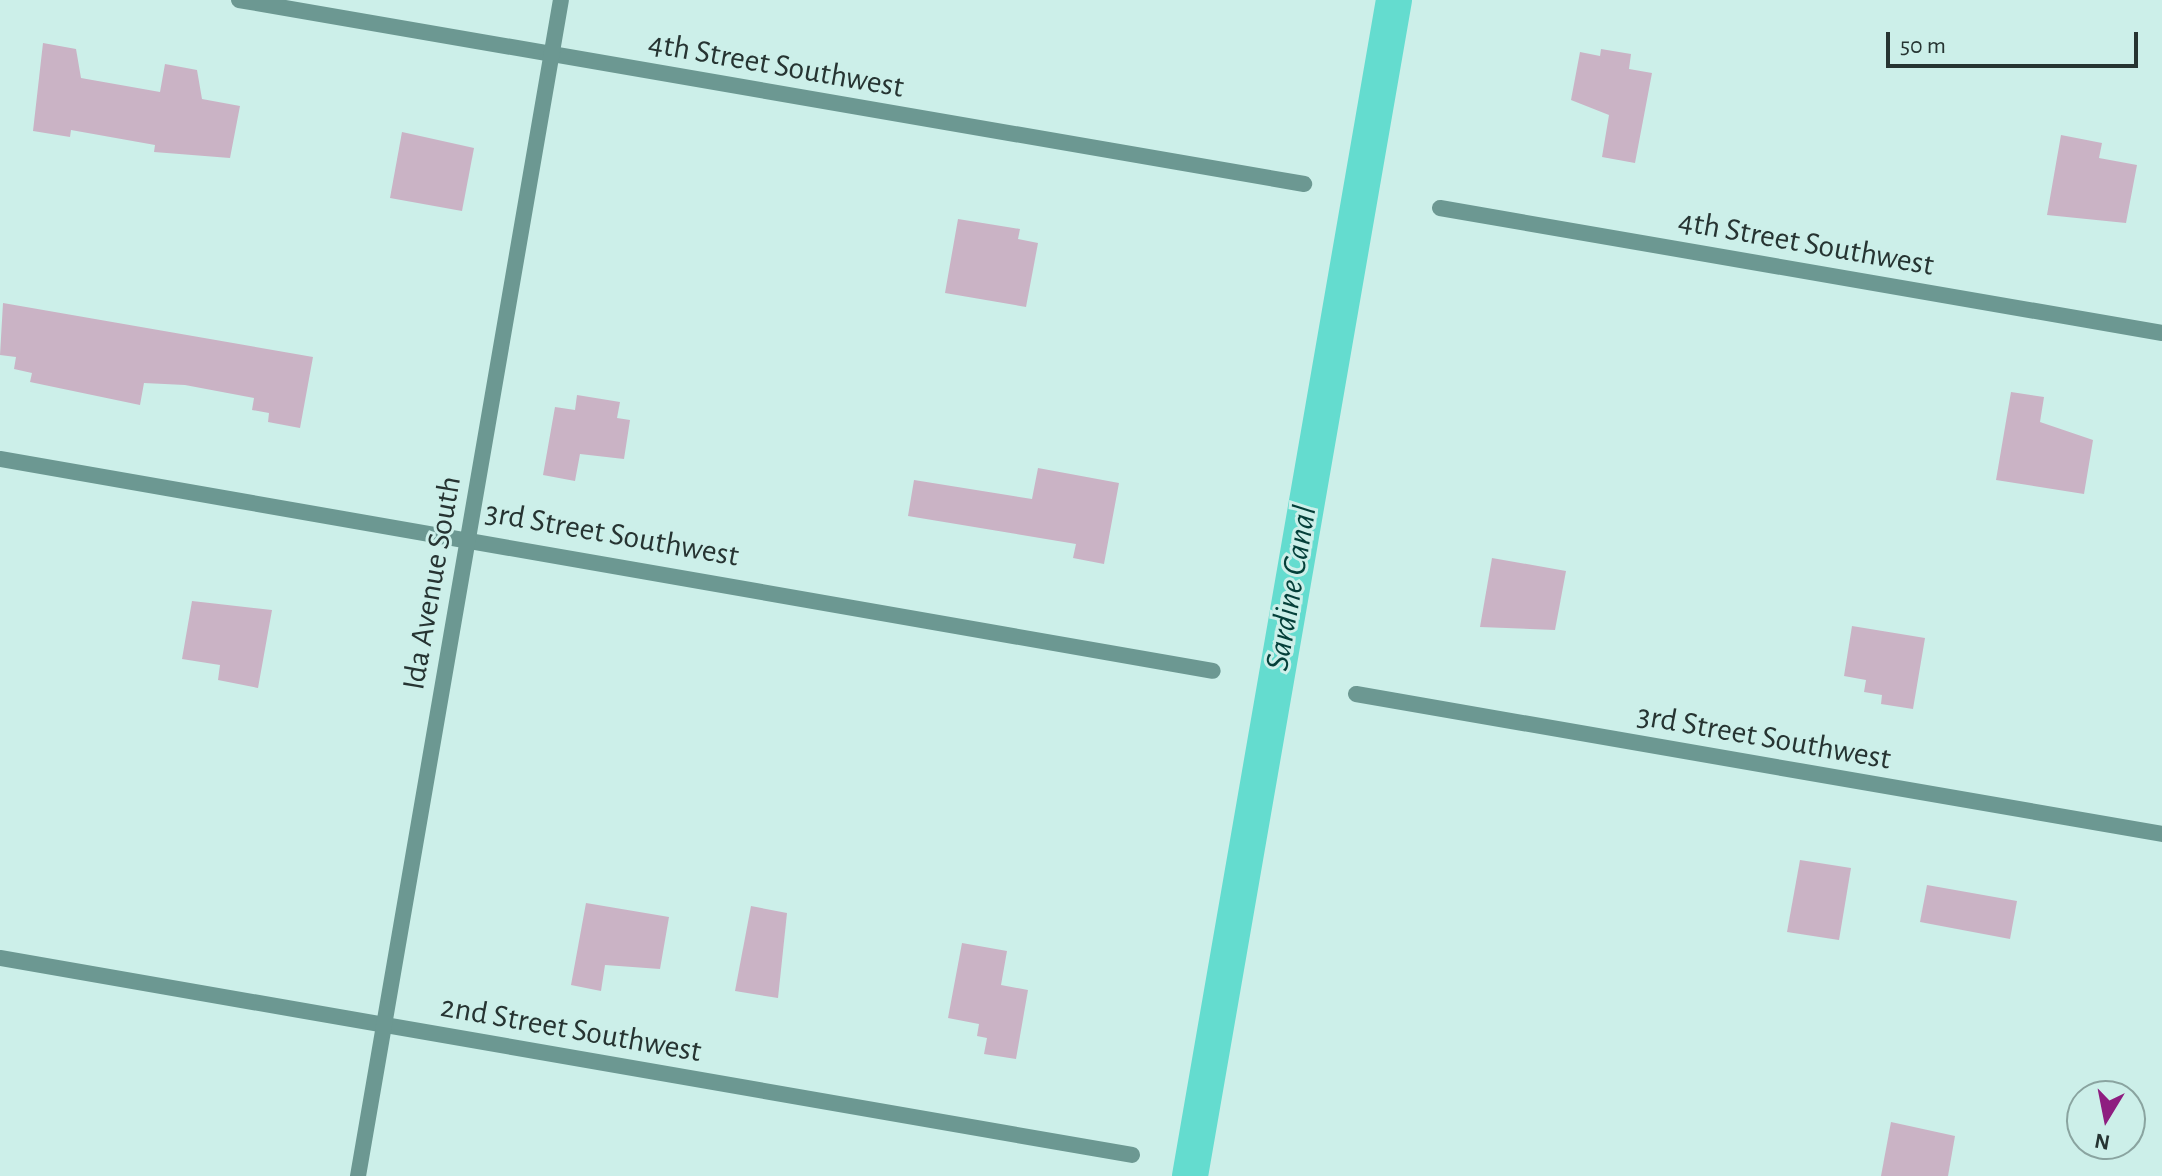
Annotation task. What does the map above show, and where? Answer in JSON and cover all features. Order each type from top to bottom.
[{"type":"street","name":"4th Street Southwest","points":[[239,0],[1304,184]]},
{"type":"street","name":"Ida Avenue South","points":[[358,1176],[561,0]]},
{"type":"street","name":"4th Street Southwest","points":[[1440,208],[2162,333]]},
{"type":"street","name":"3rd Street Southwest","points":[[0,459],[468,537],[1213,671]]},
{"type":"street","name":"3rd Street Southwest","points":[[1356,694],[2162,834]]},
{"type":"street","name":"2nd Street Southwest","points":[[0,958],[1132,1155]]},
{"type":"building","points":[[43,43],[76,49],[81,78],[160,92],[165,64],[197,70],[202,99],[240,106],[230,158],[154,152],[155,145],[71,130],[70,137],[33,131]]},
{"type":"building","points":[[1601,49],[1631,54],[1629,69],[1652,73],[1635,163],[1602,157],[1609,115],[1571,100],[1580,52],[1600,56]]},
{"type":"building","points":[[402,132],[474,148],[462,211],[390,198]]},
{"type":"building","points":[[2061,135],[2102,143],[2099,158],[2137,165],[2126,223],[2047,215]]},
{"type":"building","points":[[958,219],[1020,229],[1018,239],[1038,243],[1026,307],[945,293]]},
{"type":"building","points":[[3,303],[313,357],[300,428],[268,422],[269,413],[252,410],[254,398],[185,385],[144,383],[140,405],[30,382],[32,373],[14,369],[16,357],[0,355]]},
{"type":"building","points":[[2011,392],[2044,397],[2040,422],[2093,440],[2084,494],[1996,480]]},
{"type":"building","points":[[577,395],[620,402],[617,418],[630,420],[624,459],[580,454],[575,481],[543,475],[555,407],[575,410]]},
{"type":"building","points":[[1038,468],[1119,483],[1104,564],[1073,558],[1076,544],[908,516],[914,480],[1032,499]]},
{"type":"building","points":[[1492,558],[1566,571],[1555,630],[1480,627]]},
{"type":"building","points":[[192,601],[272,610],[258,688],[218,680],[220,665],[182,659]]},
{"type":"building","points":[[1852,626],[1925,638],[1913,709],[1881,704],[1882,695],[1864,692],[1866,680],[1844,676]]},
{"type":"building","points":[[1800,860],[1851,868],[1839,940],[1787,932]]},
{"type":"building","points":[[1927,885],[2017,901],[2010,939],[1920,922]]},
{"type":"building","points":[[586,903],[669,917],[660,969],[605,965],[601,991],[571,985]]},
{"type":"building","points":[[751,906],[787,913],[778,998],[735,991]]},
{"type":"building","points":[[962,943],[1007,951],[1001,985],[1028,990],[1016,1059],[984,1054],[987,1038],[977,1036],[979,1024],[948,1018]]},
{"type":"building","points":[[1891,1122],[1955,1136],[1948,1176],[1881,1176]]},
{"type":"waterway","name":"Sardine Canal","points":[[1190,1176],[1394,0]]}]
